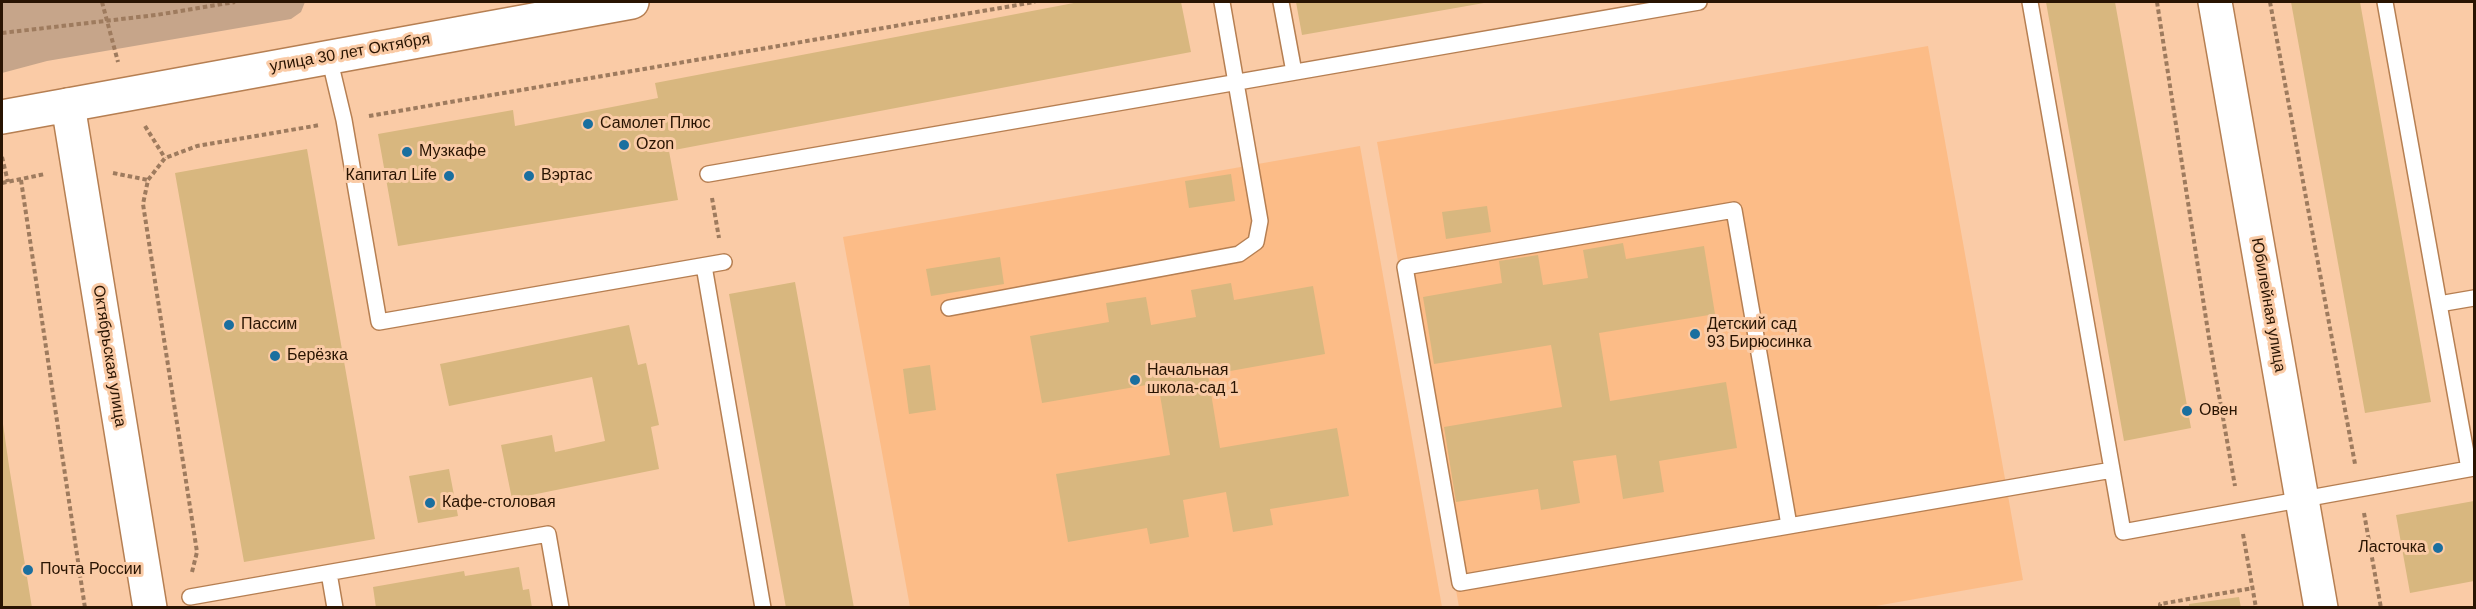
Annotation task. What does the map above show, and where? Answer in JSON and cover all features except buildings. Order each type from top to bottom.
[{"type":"street","name":"Юбилейная улица","points":[[2215,2],[2321,608]]},
{"type":"street","name":"улица 30 лет Октября","points":[[2,117],[611,3]]},
{"type":"street","name":"Октябрьская улица","points":[[68,105],[150,608]]},
{"type":"lane","points":[[949,308],[1239,255],[1256,242],[1260,221],[1222,2]]},
{"type":"lane","points":[[1281,2],[1294,72]]},
{"type":"lane","points":[[708,174],[1699,2]]},
{"type":"lane","points":[[2030,2],[2123,532],[2472,468],[2439,304],[2385,2]]},
{"type":"lane","points":[[329,57],[344,120],[380,322],[724,262]]},
{"type":"lane","points":[[1789,525],[1734,210],[1405,267],[1460,583],[2112,470]]},
{"type":"lane","points":[[704,266],[763,608]]},
{"type":"lane","points":[[2439,304],[2475,298]]},
{"type":"lane","points":[[190,597],[548,534],[561,608]]},
{"type":"lane","points":[[328,573],[335,608]]},
{"type":"path","points":[[102,2],[126,94]]},
{"type":"path","points":[[2,33],[107,21],[235,2]]},
{"type":"path","points":[[190,597],[188,587],[197,552],[143,204],[148,180],[165,158],[197,146],[1035,2]]},
{"type":"path","points":[[2157,2],[2209,338],[2256,608]]},
{"type":"path","points":[[2270,2],[2356,473]]},
{"type":"path","points":[[2,157],[8,182]]},
{"type":"path","points":[[2,183],[77,165]]},
{"type":"path","points":[[708,174],[724,262]]},
{"type":"path","points":[[21,180],[85,608]]},
{"type":"path","points":[[2363,508],[2381,608]]},
{"type":"path","points":[[2160,608],[2160,604],[2253,588]]},
{"type":"shaded area","points":[[2,2],[305,2],[301,12],[291,19],[47,61],[2,73]]},
{"type":"shaded area","name":"Детский сад 93 Бирюсинка","points":[[1928,46],[2023,580],[1870,607],[1459,607],[1377,142]]},
{"type":"shaded area","name":"Начальная школа-сад 1","points":[[1360,146],[1442,607],[910,607],[843,237]]},
{"type":"place","name":"Самолет Плюс","points":[[588,124]]},
{"type":"place","name":"Ozon","points":[[624,145]]},
{"type":"place","name":"Музкафе","points":[[407,152]]},
{"type":"place","name":"Капитал Life","points":[[449,176]]},
{"type":"place","name":"Вэртас","points":[[529,176]]},
{"type":"place","name":"Пассим","points":[[229,325]]},
{"type":"place","name":"Детский сад 93 Бирюсинка","points":[[1695,334]]},
{"type":"place","name":"Берёзка","points":[[275,356]]},
{"type":"place","name":"Начальная школа-сад 1","points":[[1135,380]]},
{"type":"place","name":"Овен","points":[[2187,411]]},
{"type":"place","name":"Кафе-столовая","points":[[430,503]]},
{"type":"place","name":"Ласточка","points":[[2438,548]]},
{"type":"place","name":"Почта России","points":[[28,570]]}]
